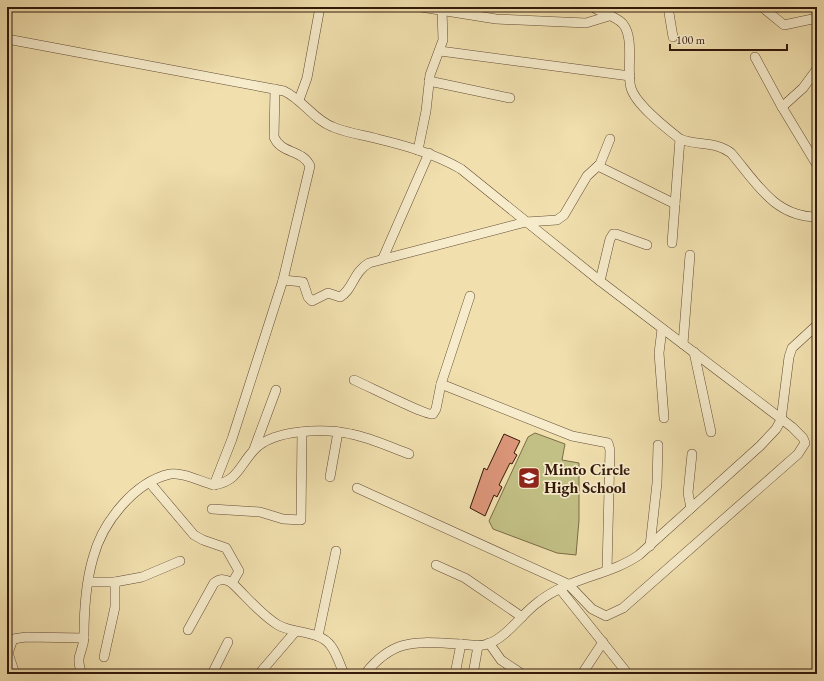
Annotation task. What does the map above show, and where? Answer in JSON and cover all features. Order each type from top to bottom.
[{"type":"street","points":[[299,100],[307,78],[320,7]]},
{"type":"street","points":[[421,7],[496,19],[586,23],[609,16]]},
{"type":"street","points":[[594,7],[624,25],[627,33],[631,87],[639,101],[680,139],[687,142],[718,145],[726,148],[774,203],[796,216],[817,218]]},
{"type":"street","points":[[668,7],[673,37]]},
{"type":"street","points":[[762,7],[784,25],[817,18]]},
{"type":"street","points":[[418,150],[426,111],[429,81],[432,69],[440,51],[443,33],[442,10]]},
{"type":"street","points":[[7,39],[275,89],[288,93],[299,100],[315,116],[331,127],[429,153],[461,169],[600,281],[781,420],[803,438],[805,443],[803,448],[623,608],[612,615],[602,616],[564,586],[356,488]]},
{"type":"street","points":[[440,51],[630,76]]},
{"type":"street","points":[[755,57],[782,107],[817,165]]},
{"type":"street","points":[[782,107],[803,88],[817,69]]},
{"type":"street","points":[[429,81],[510,98]]},
{"type":"street","points":[[214,485],[232,439],[283,280],[310,166],[307,160],[300,155],[281,148],[276,142],[274,136],[275,89]]},
{"type":"street","points":[[283,280],[303,282],[308,298],[312,301],[325,294],[340,298],[344,295],[354,277],[363,266],[383,258],[526,222],[553,222],[561,218],[587,176],[602,161],[610,139]]},
{"type":"street","points":[[672,243],[680,139]]},
{"type":"street","points":[[383,258],[429,153]]},
{"type":"street","points":[[598,166],[675,204]]},
{"type":"street","points":[[600,281],[610,239],[613,234],[647,245]]},
{"type":"street","points":[[683,344],[690,255]]},
{"type":"street","points":[[354,380],[429,415],[434,414],[441,384],[470,296]]},
{"type":"street","points":[[365,674],[386,652],[404,645],[421,643],[478,646],[489,643],[502,635],[537,603],[564,586],[633,559],[650,546],[760,446],[776,429],[781,420],[788,357],[792,348],[817,324]]},
{"type":"street","points":[[662,329],[659,353],[664,418]]},
{"type":"street","points":[[694,352],[711,432]]},
{"type":"street","points":[[441,384],[572,436],[608,443],[610,450],[607,570]]},
{"type":"street","points":[[82,674],[78,659],[84,638],[84,618],[93,556],[115,515],[134,493],[163,477],[178,474],[214,485],[229,481],[254,449],[276,390]]},
{"type":"street","points":[[254,449],[275,437],[302,432],[338,432],[359,436],[409,454]]},
{"type":"street","points":[[212,509],[260,512],[283,519],[301,520],[302,432]]},
{"type":"street","points":[[330,477],[338,432]]},
{"type":"street","points":[[650,546],[657,484],[658,445]]},
{"type":"street","points":[[691,508],[688,493],[692,454]]},
{"type":"street","points":[[150,483],[194,535],[204,540],[223,545],[228,550],[239,571],[232,583]]},
{"type":"street","points":[[318,636],[336,551]]},
{"type":"street","points":[[89,582],[115,582],[142,577],[180,561]]},
{"type":"street","points":[[436,565],[465,578],[522,617]]},
{"type":"street","points":[[188,630],[214,583],[220,579],[225,579],[232,583],[278,625],[295,632],[318,636],[331,644],[344,674]]},
{"type":"street","points":[[104,657],[115,608],[115,582]]},
{"type":"street","points":[[564,586],[603,642],[628,674]]},
{"type":"street","points":[[259,674],[295,632]]},
{"type":"street","points":[[15,674],[8,653],[13,639],[26,637],[84,638]]},
{"type":"street","points":[[212,674],[228,642]]},
{"type":"street","points":[[582,674],[603,642]]},
{"type":"street","points":[[489,643],[501,660],[520,673]]},
{"type":"street","points":[[455,674],[460,644]]},
{"type":"street","points":[[473,674],[478,646]]},
{"type":"shaded area","name":"Minto Circle High School","points":[[535,433],[565,444],[562,460],[579,463],[579,520],[576,555],[557,553],[493,529],[489,521],[528,437]]},
{"type":"building","points":[[504,434],[520,441],[514,453],[517,455],[512,464],[510,463],[499,485],[502,487],[497,497],[494,495],[485,516],[470,508],[484,468],[487,470]]},
{"type":"place","name":"Minto Circle High School","points":[[529,478]]}]
